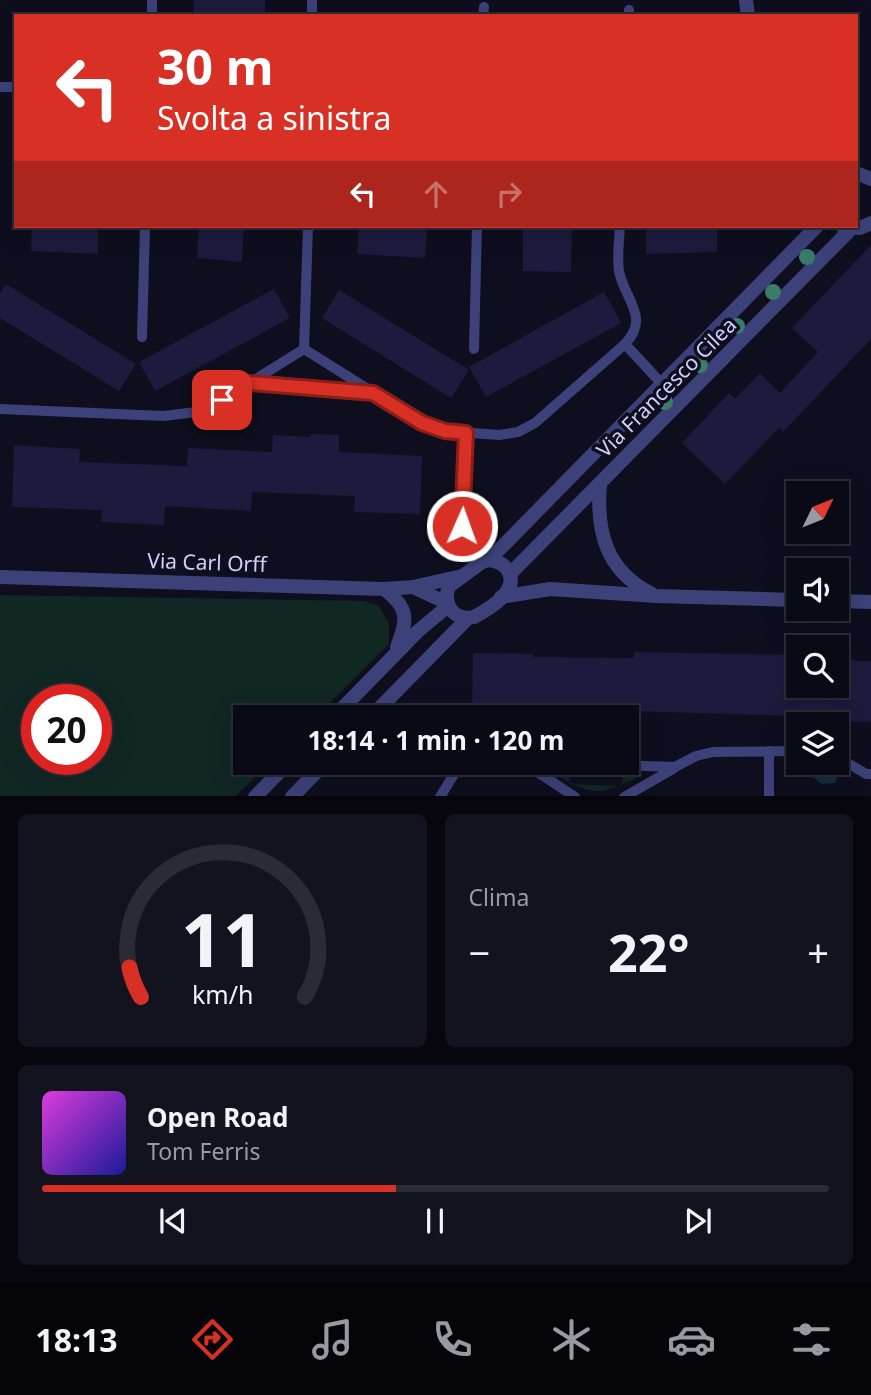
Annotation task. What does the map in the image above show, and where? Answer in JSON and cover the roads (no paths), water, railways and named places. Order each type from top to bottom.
[{"type":"street","name":"Via Francesco Cilea","points":[[462,576],[489,560],[815,228]]},
{"type":"street","name":"Via Francesco Cilea","points":[[501,597],[510,587],[510,575],[845,228]]},
{"type":"street","points":[[600,484],[600,523],[610,553],[624,576],[656,596]]},
{"type":"street","points":[[489,560],[502,563],[510,575],[550,589]]},
{"type":"street","points":[[462,576],[449,586],[448,604],[457,615],[468,618]]},
{"type":"street","name":"Via Carl Orff","points":[[0,577],[384,589],[413,587],[462,576]]},
{"type":"street","name":"Via Carl Orff","points":[[413,587],[448,604]]},
{"type":"street","points":[[384,589],[400,603],[405,616],[405,627],[394,655]]},
{"type":"street","points":[[383,705],[468,618],[479,614],[501,597],[550,589],[656,596],[786,600]]},
{"type":"street","points":[[849,602],[871,603]]},
{"type":"street","points":[[345,705],[448,604]]},
{"type":"street","points":[[255,796],[276,775]]},
{"type":"street","points":[[292,796],[313,775]]},
{"type":"lane","points":[[142,337],[145,228]]},
{"type":"lane","points":[[304,349],[308,228]]},
{"type":"lane","points":[[474,349],[477,228]]},
{"type":"lane","points":[[304,349],[422,423],[445,431],[499,435],[527,428],[541,419],[625,344],[634,332],[636,314],[619,268],[620,228]]},
{"type":"lane","points":[[625,344],[662,384]]},
{"type":"lane","points":[[0,409],[174,415],[205,409],[304,349]]},
{"type":"lane","points":[[250,383],[373,393]]},
{"type":"lane","points":[[462,526],[466,433]]},
{"type":"lane","points":[[769,751],[769,796]]},
{"type":"lane","points":[[624,796],[707,752],[786,751]]},
{"type":"lane","points":[[849,763],[869,775]]},
{"type":"lane","points":[[639,766],[675,768]]},
{"type":"lane","points":[[440,796],[453,775]]},
{"type":"lane","points":[[543,775],[575,796]]},
{"type":"water","points":[[836,775],[837,779],[835,783],[822,784],[811,776]]}]
